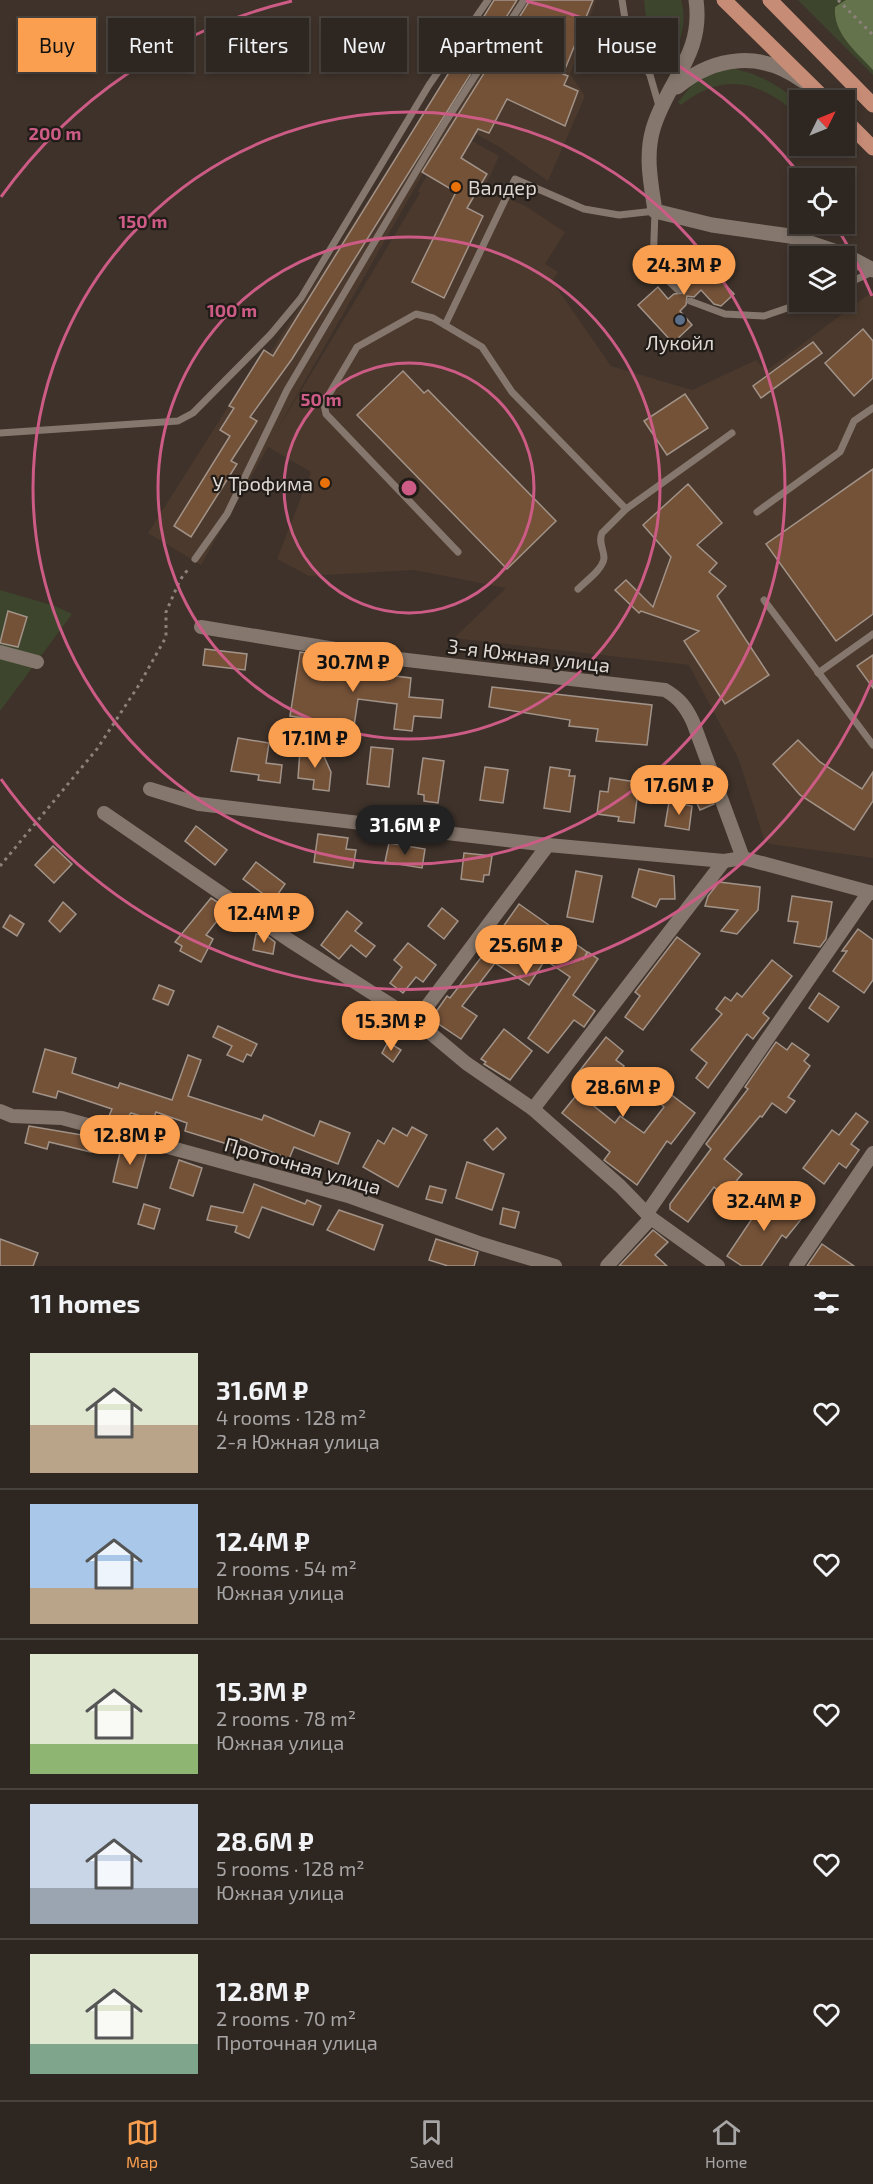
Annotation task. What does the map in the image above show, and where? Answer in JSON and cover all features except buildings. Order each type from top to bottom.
[{"type":"main road","points":[[724,0],[816,90]]},
{"type":"main road","points":[[770,0],[873,105]]},
{"type":"main road","points":[[855,130],[873,148]]},
{"type":"street","points":[[696,0],[698,20],[692,52],[660,109],[652,131],[649,167],[655,211],[712,225],[790,236],[843,254],[873,271]]},
{"type":"street","points":[[668,95],[707,67],[742,59],[768,63],[780,68],[813,90]]},
{"type":"street","name":"3-я Южная улица","points":[[201,627],[390,658],[665,690],[677,697],[685,706],[693,722],[743,858]]},
{"type":"street","points":[[0,652],[37,662]]},
{"type":"street","points":[[150,789],[199,804],[548,845],[724,861],[743,858],[871,893],[649,1215],[607,1266]]},
{"type":"street","points":[[104,813],[289,940],[416,1021],[466,1063],[533,1110],[649,1215],[718,1266]]},
{"type":"street","points":[[416,1021],[548,845]]},
{"type":"street","points":[[533,1110],[724,861]]},
{"type":"street","name":"Проточная улица","points":[[0,1111],[12,1116],[62,1118],[337,1193],[482,1244],[555,1266]]},
{"type":"street","points":[[796,1266],[873,1153]]},
{"type":"lane","points":[[0,433],[178,422],[192,413],[271,334],[301,298],[429,85],[488,0]]},
{"type":"lane","points":[[195,559],[227,514],[287,390],[446,121],[524,0]]},
{"type":"lane","points":[[622,0],[628,38],[650,75],[660,109]]},
{"type":"lane","points":[[445,325],[516,179],[584,209],[619,215],[655,211],[653,267],[678,290]]},
{"type":"lane","points":[[855,280],[873,271]]},
{"type":"lane","points":[[690,301],[725,314],[764,315],[789,307]]},
{"type":"lane","points":[[458,552],[333,424],[326,414],[324,404],[357,347],[416,315],[424,314],[482,347],[512,392],[626,509]]},
{"type":"lane","points":[[757,512],[840,452],[854,421],[873,408]]},
{"type":"lane","points":[[578,589],[602,565],[604,559],[600,538],[602,533],[626,509],[732,434]]},
{"type":"lane","points":[[764,600],[873,745]]},
{"type":"lane","points":[[818,674],[873,634]]},
{"type":"path","points":[[838,0],[873,35]]},
{"type":"path","points":[[0,866],[98,749],[139,685],[166,637],[166,612],[180,580],[195,559]]},
{"type":"shaded area","points":[[496,0],[596,0],[590,18],[576,18],[576,57],[570,74],[585,96],[548,181],[501,148],[453,121],[273,437],[420,193],[418,191],[453,130],[499,156],[485,187],[527,207],[565,232],[545,264],[558,272],[552,281],[611,366],[692,390],[756,360],[766,371],[845,312],[855,312],[855,304],[873,291],[873,858],[770,844],[764,839],[739,760],[689,665],[454,638],[506,588],[414,570],[309,576],[277,559],[311,472],[268,447],[201,565],[148,533],[264,350],[270,353],[450,72],[564,72],[564,18],[484,18]]},
{"type":"green space","points":[[644,0],[681,0],[683,26],[678,45],[678,18],[646,18]]},
{"type":"green space","points":[[798,0],[873,0],[873,75]]},
{"type":"green space","points":[[846,0],[873,0],[873,70],[847,42],[838,26],[835,7]]},
{"type":"green space","points":[[725,67],[736,69],[756,75],[782,89],[789,94],[789,107],[756,88],[727,84],[712,87],[681,105],[678,102],[696,80]]},
{"type":"green space","points":[[0,590],[55,606],[72,614],[0,711]]},
{"type":"place","name":"Валдер","points":[[456,187]]},
{"type":"place","name":"Лукойл","points":[[680,320]]},
{"type":"place","name":"У Трофима","points":[[325,483]]}]
